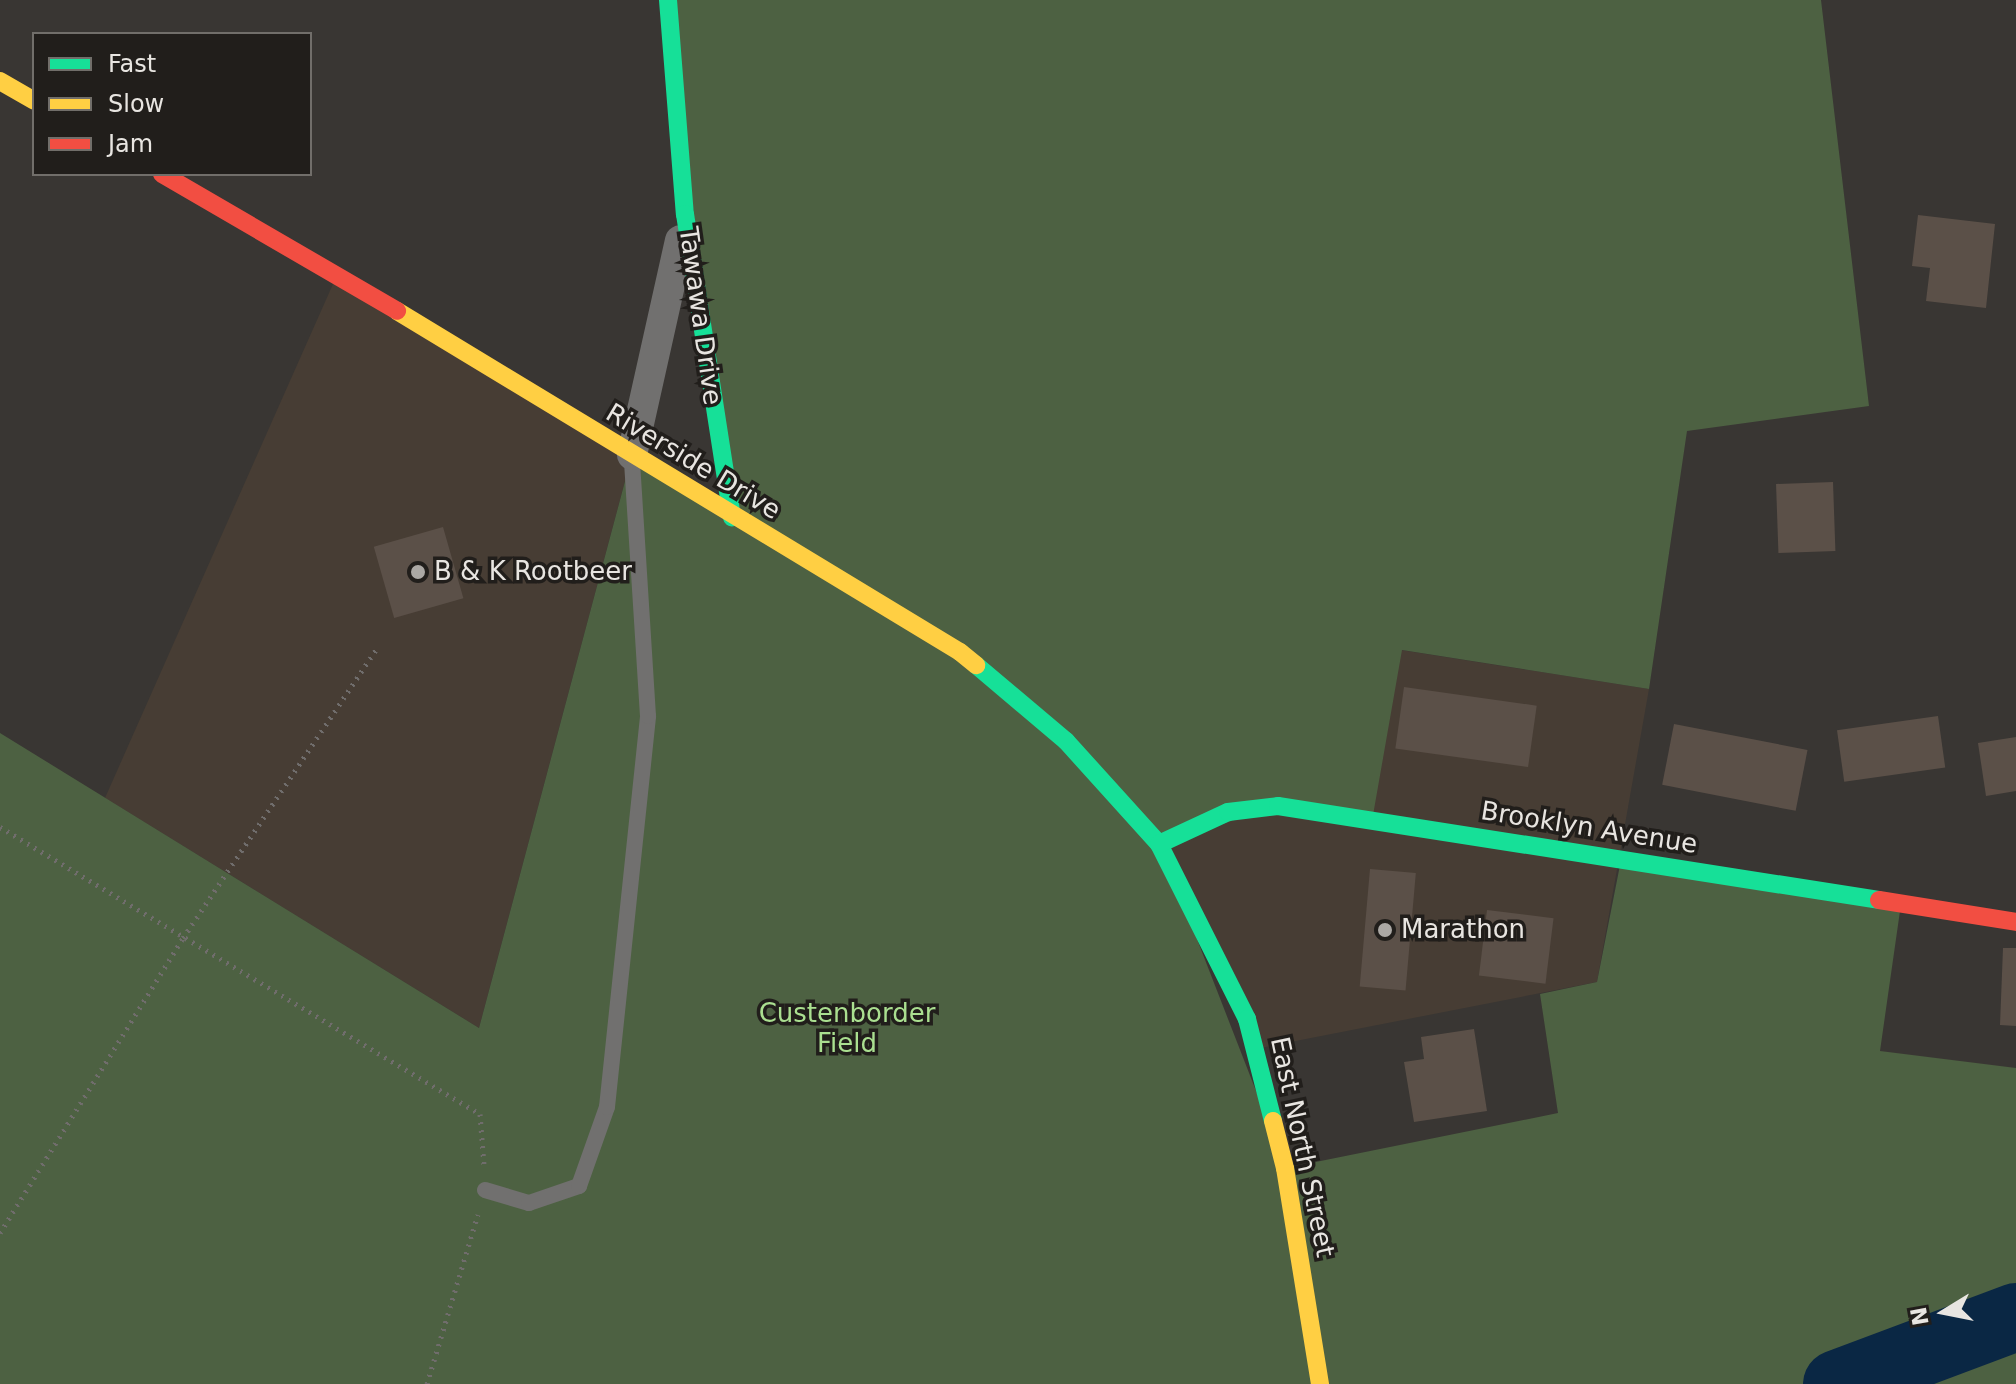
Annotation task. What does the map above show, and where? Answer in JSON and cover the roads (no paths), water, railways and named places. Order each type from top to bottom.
[{"type":"main road","points":[[668,0],[685,214]]},
{"type":"main road","points":[[0,81],[32,100]]},
{"type":"main road","name":"Riverside Drive","points":[[165,176],[337,275],[732,517],[960,652],[1066,741],[1159,844]]},
{"type":"main road","name":"Tawawa Drive","points":[[685,214],[732,517]]},
{"type":"main road","name":"Brooklyn Avenue","points":[[1159,844],[1228,812],[1278,806],[2016,922]]},
{"type":"main road","name":"East North Street","points":[[1159,844],[1247,1019],[1285,1168],[1320,1384]]},
{"type":"street","name":"Tawawa Drive","points":[[632,455],[685,214]]},
{"type":"lane","points":[[485,1190],[529,1203],[579,1186],[607,1107],[648,716],[632,455]]},
{"type":"waterway","points":[[1837,1384],[2016,1317]]},
{"type":"place","name":"B & K Rootbeer","points":[[418,572]]},
{"type":"place","name":"Marathon","points":[[1385,930]]},
{"type":"park label","name":"Custenborder Field","points":[[847,1029]]}]
